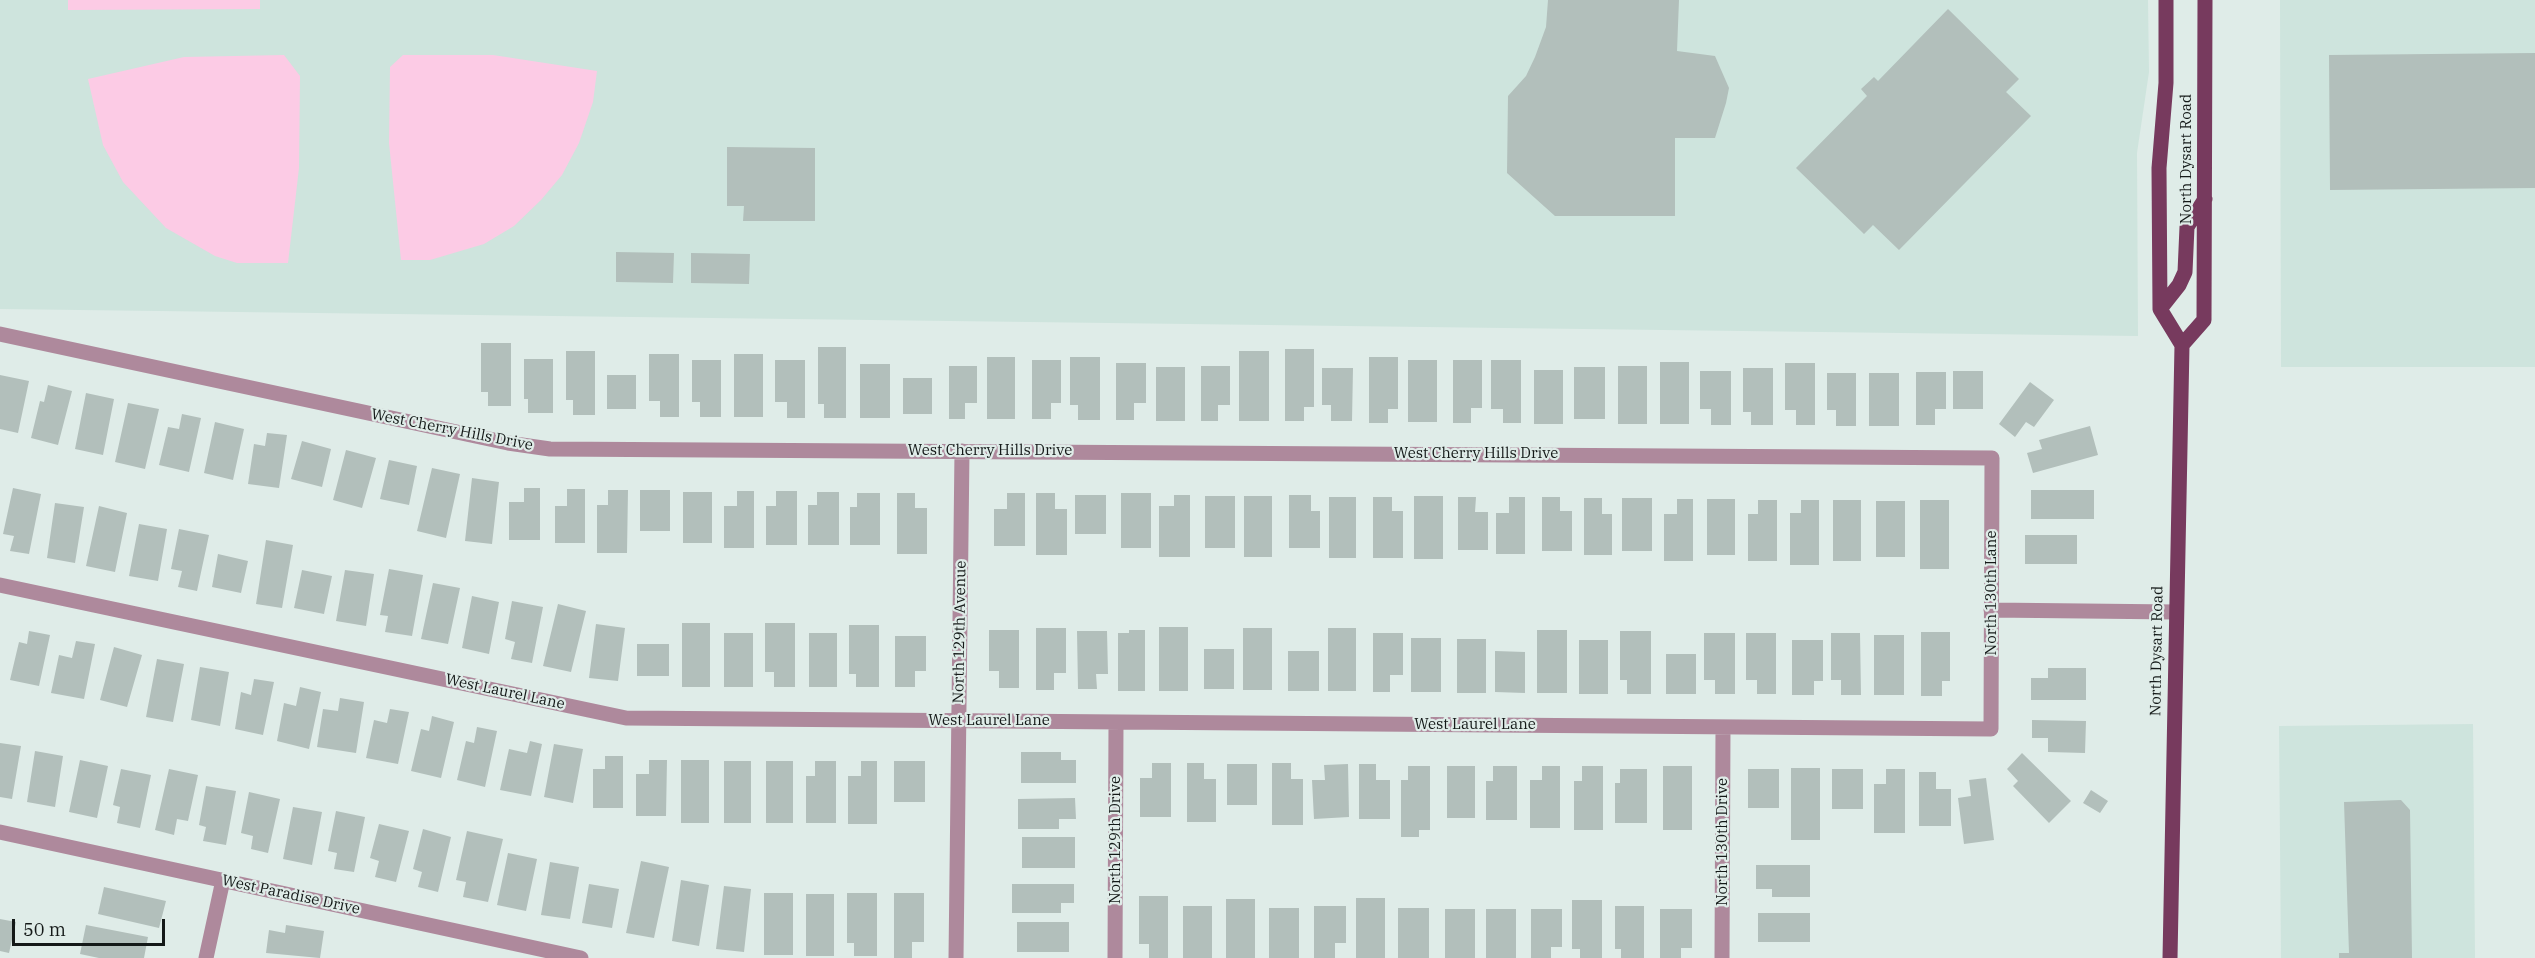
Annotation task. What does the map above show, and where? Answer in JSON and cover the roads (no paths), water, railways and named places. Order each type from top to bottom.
[{"type":"main road","name":"North Dysart Road","points":[[2160,309],[2159,168],[2166,83],[2166,0]]},
{"type":"main road","name":"North Dysart Road","points":[[2170,958],[2182,345],[2204,320],[2205,0]]},
{"type":"main road","points":[[2182,345],[2160,309],[2180,285],[2186,272],[2187,227],[2205,199]]},
{"type":"street","name":"West Cherry Hills Drive","points":[[0,334],[497,441],[539,447],[1992,458]]},
{"type":"street","name":"North 129th Avenue","points":[[956,958],[962,451]]},
{"type":"street","name":"North 130th Lane","points":[[1991,729],[1992,458]]},
{"type":"street","name":"West Laurel Lane","points":[[0,585],[626,718],[1991,729]]},
{"type":"street","points":[[1991,610],[2176,612]]},
{"type":"street","name":"North 129th Drive","points":[[1115,958],[1116,723]]},
{"type":"street","name":"North 130th Drive","points":[[1722,958],[1723,727]]},
{"type":"street","name":"West Paradise Drive","points":[[0,832],[223,880],[515,951],[581,958]]},
{"type":"street","points":[[206,958],[223,880]]}]
